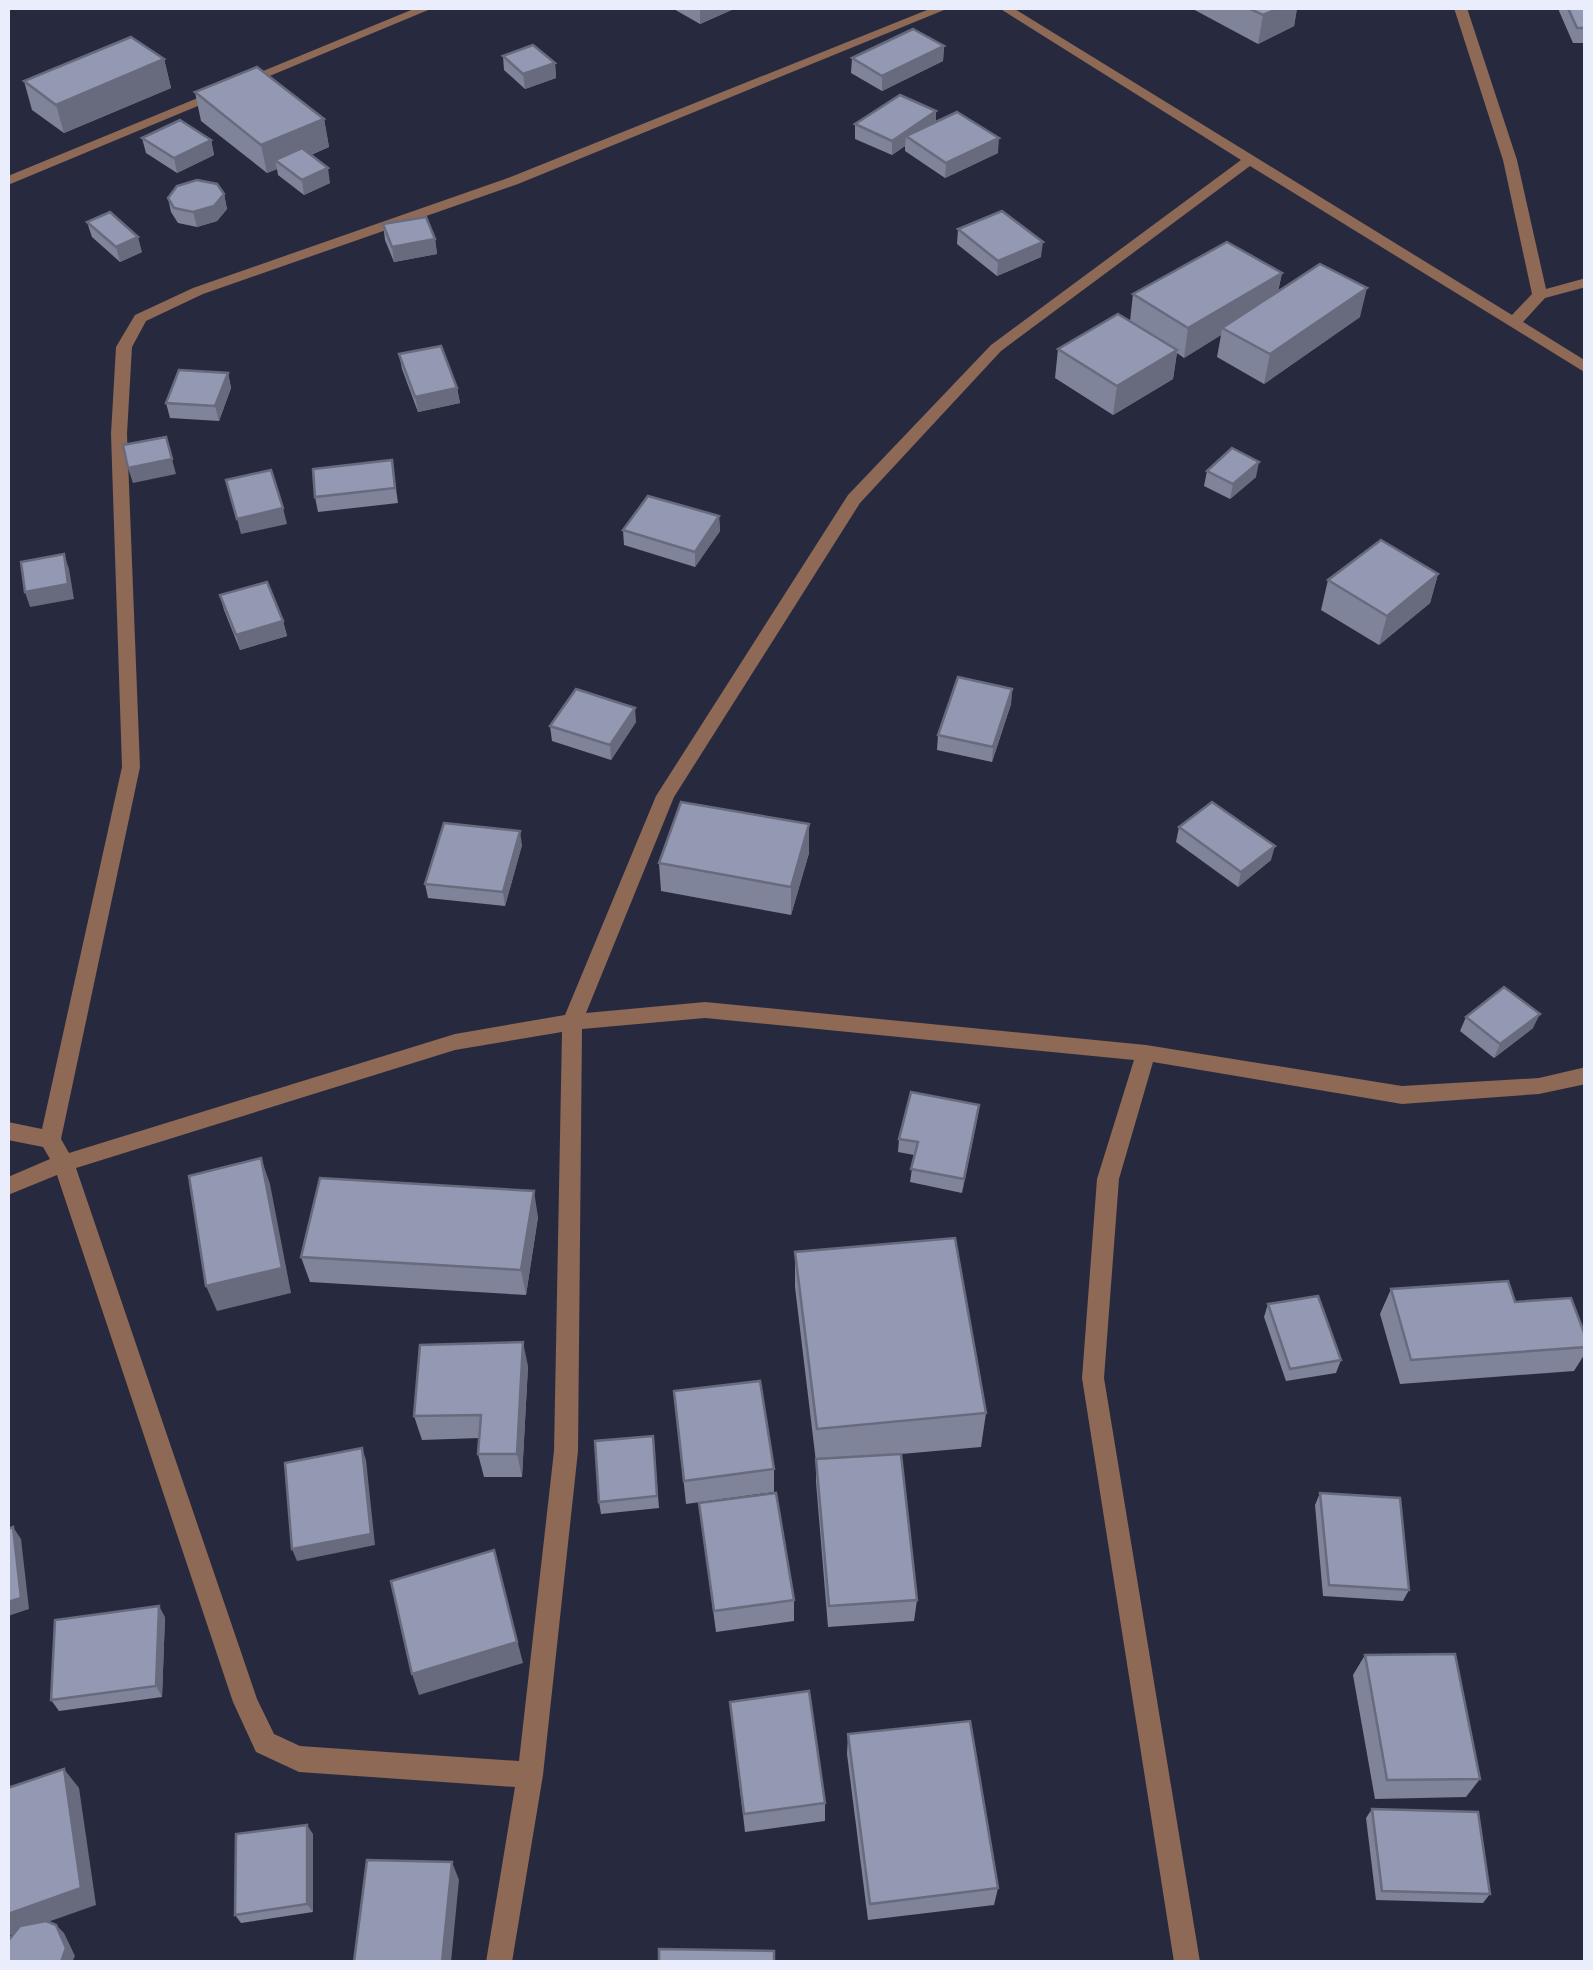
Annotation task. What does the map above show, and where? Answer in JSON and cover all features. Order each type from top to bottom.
[{"type":"street","points":[[8,182],[426,8]]},
{"type":"street","points":[[530,1775],[299,1759],[265,1742],[246,1702],[64,1163],[50,1140],[131,767],[120,434],[124,346],[140,318],[198,292],[514,180],[942,8]]},
{"type":"street","points":[[1006,8],[1586,368]]},
{"type":"street","points":[[1461,8],[1510,160],[1540,295]]},
{"type":"street","points":[[499,1962],[530,1775],[566,1451],[572,1022],[665,796],[854,500],[996,348],[1251,160]]},
{"type":"street","points":[[1514,322],[1540,295],[1586,282]]},
{"type":"street","points":[[8,1186],[64,1163],[455,1042],[572,1022],[705,1010],[1146,1053],[1402,1096],[1539,1086],[1586,1074]]},
{"type":"street","points":[[1146,1053],[1108,1180],[1092,1378],[1187,1962]]},
{"type":"street","points":[[8,1131],[50,1140]]},
{"type":"building","points":[[1248,8],[1279,8],[1263,15]]},
{"type":"building","points":[[1568,8],[1586,8],[1586,28],[1577,28]]},
{"type":"building","points":[[913,29],[944,46],[882,76],[852,58]]},
{"type":"building","points":[[131,37],[164,59],[56,105],[24,81]]},
{"type":"building","points":[[533,45],[555,63],[523,74],[503,56]]},
{"type":"building","points":[[257,67],[324,119],[261,145],[195,92]]},
{"type":"building","points":[[900,95],[936,111],[892,141],[855,124]]},
{"type":"building","points":[[957,112],[999,138],[946,163],[906,136]]},
{"type":"building","points":[[180,120],[211,140],[174,158],[142,138]]},
{"type":"building","points":[[302,148],[328,168],[302,180],[275,160]]},
{"type":"building","points":[[197,180],[217,184],[224,194],[214,206],[193,212],[174,208],[168,198],[177,186]]},
{"type":"building","points":[[1002,211],[1043,242],[998,261],[958,229]]},
{"type":"building","points":[[110,212],[138,237],[116,247],[87,222]]},
{"type":"building","points":[[426,217],[435,239],[392,247],[383,224]]},
{"type":"building","points":[[1227,242],[1282,273],[1188,328],[1133,294]]},
{"type":"building","points":[[1320,264],[1367,288],[1270,354],[1222,328]]},
{"type":"building","points":[[1118,314],[1177,350],[1117,386],[1058,349]]},
{"type":"building","points":[[441,346],[457,388],[415,397],[399,354]]},
{"type":"building","points":[[179,370],[228,373],[215,406],[166,403]]},
{"type":"building","points":[[166,437],[172,459],[128,468],[123,445]]},
{"type":"building","points":[[1232,448],[1259,462],[1233,484],[1207,471]]},
{"type":"building","points":[[392,460],[395,488],[315,497],[313,469]]},
{"type":"building","points":[[271,470],[283,508],[237,519],[226,480]]},
{"type":"building","points":[[648,496],[719,516],[695,552],[623,530]]},
{"type":"building","points":[[1381,540],[1438,574],[1387,616],[1328,580]]},
{"type":"building","points":[[64,554],[68,584],[25,592],[21,562]]},
{"type":"building","points":[[267,582],[283,621],[236,635],[220,595]]},
{"type":"building","points":[[958,677],[1012,689],[993,747],[938,735]]},
{"type":"building","points":[[576,689],[635,708],[610,745],[550,726]]},
{"type":"building","points":[[681,802],[809,824],[791,887],[659,863]]},
{"type":"building","points":[[1212,802],[1275,846],[1241,872],[1179,827]]},
{"type":"building","points":[[444,823],[520,831],[503,892],[425,884]]},
{"type":"building","points":[[1504,987],[1540,1014],[1500,1044],[1466,1017]]},
{"type":"building","points":[[911,1092],[979,1105],[964,1179],[911,1169],[918,1142],[899,1139]]},
{"type":"building","points":[[261,1158],[282,1268],[206,1286],[189,1176]]},
{"type":"building","points":[[320,1178],[534,1191],[521,1270],[301,1257]]},
{"type":"building","points":[[955,1238],[986,1413],[817,1429],[795,1252]]},
{"type":"building","points":[[1508,1281],[1515,1302],[1571,1298],[1586,1347],[1411,1360],[1391,1289]]},
{"type":"building","points":[[1318,1296],[1341,1360],[1290,1369],[1268,1304]]},
{"type":"building","points":[[523,1342],[517,1454],[478,1454],[481,1415],[414,1416],[420,1345]]},
{"type":"building","points":[[760,1381],[774,1469],[684,1481],[674,1391]]},
{"type":"building","points":[[653,1436],[657,1496],[599,1502],[595,1441]]},
{"type":"building","points":[[362,1448],[371,1534],[292,1549],[285,1463]]},
{"type":"building","points":[[901,1454],[917,1600],[829,1606],[816,1459]]},
{"type":"building","points":[[776,1493],[794,1600],[714,1611],[699,1503]]},
{"type":"building","points":[[1320,1493],[1400,1498],[1409,1590],[1329,1585]]},
{"type":"building","points":[[13,1527],[21,1598],[8,1602],[8,1529]]},
{"type":"building","points":[[494,1550],[517,1642],[412,1674],[391,1581]]},
{"type":"building","points":[[159,1606],[156,1686],[51,1700],[55,1620]]},
{"type":"building","points":[[1455,1654],[1480,1779],[1387,1780],[1365,1655]]},
{"type":"building","points":[[809,1691],[825,1803],[744,1814],[730,1702]]},
{"type":"building","points":[[970,1721],[998,1888],[870,1904],[848,1734]]},
{"type":"building","points":[[64,1769],[81,1888],[8,1914],[8,1788]]},
{"type":"building","points":[[1372,1809],[1478,1812],[1490,1894],[1382,1891]]},
{"type":"building","points":[[307,1825],[307,1904],[235,1915],[236,1834]]},
{"type":"building","points":[[367,1860],[452,1862],[442,1962],[354,1962]]},
{"type":"building","points":[[46,1921],[56,1925],[66,1948],[61,1962],[8,1962],[8,1941],[20,1926]]},
{"type":"building","points":[[659,1949],[774,1951],[774,1962],[659,1962]]}]
